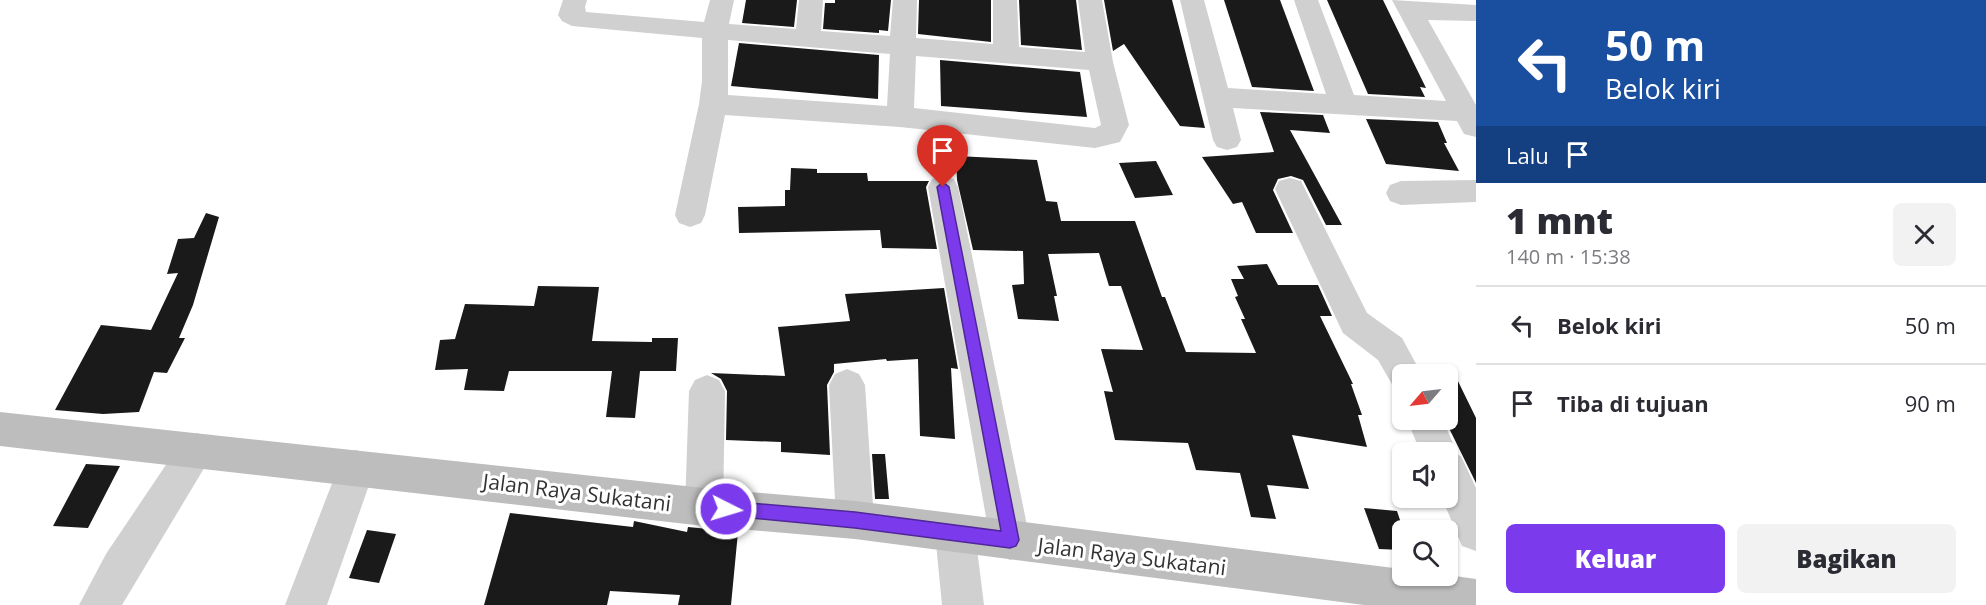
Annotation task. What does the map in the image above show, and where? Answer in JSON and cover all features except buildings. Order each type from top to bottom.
[{"type":"main road","name":"Jalan Raya Sukatani","points":[[0,429],[704,507],[855,520],[1476,599]]},
{"type":"street","points":[[576,0],[572,7],[572,15],[581,20],[715,29],[1100,62]]},
{"type":"street","points":[[690,215],[713,104],[716,81],[715,29],[722,0]]},
{"type":"street","points":[[808,37],[811,0]]},
{"type":"street","points":[[900,117],[905,0]]},
{"type":"street","points":[[1005,0],[1006,54]]},
{"type":"street","points":[[713,104],[900,117],[1095,138],[1110,135],[1115,125],[1100,62],[1090,0]]},
{"type":"street","points":[[1192,0],[1227,140]]},
{"type":"street","points":[[1306,0],[1343,104]]},
{"type":"street","points":[[1407,5],[1471,122]]},
{"type":"street","points":[[1407,5],[1476,13]]},
{"type":"street","points":[[1217,97],[1343,104],[1471,122]]},
{"type":"street","points":[[943,187],[1010,540]]},
{"type":"street","points":[[1290,189],[1355,323],[1390,349],[1399,364]]},
{"type":"street","points":[[1401,193],[1476,191]]},
{"type":"street","points":[[847,385],[855,520]]},
{"type":"street","points":[[704,507],[707,391]]},
{"type":"street","points":[[100,605],[120,568],[197,450]]},
{"type":"street","points":[[310,597],[356,468]]},
{"type":"street","points":[[1458,492],[1476,532]]},
{"type":"street","points":[[955,534],[963,605]]},
{"type":"route","points":[[726,509],[855,520],[1010,540],[943,187]]}]
